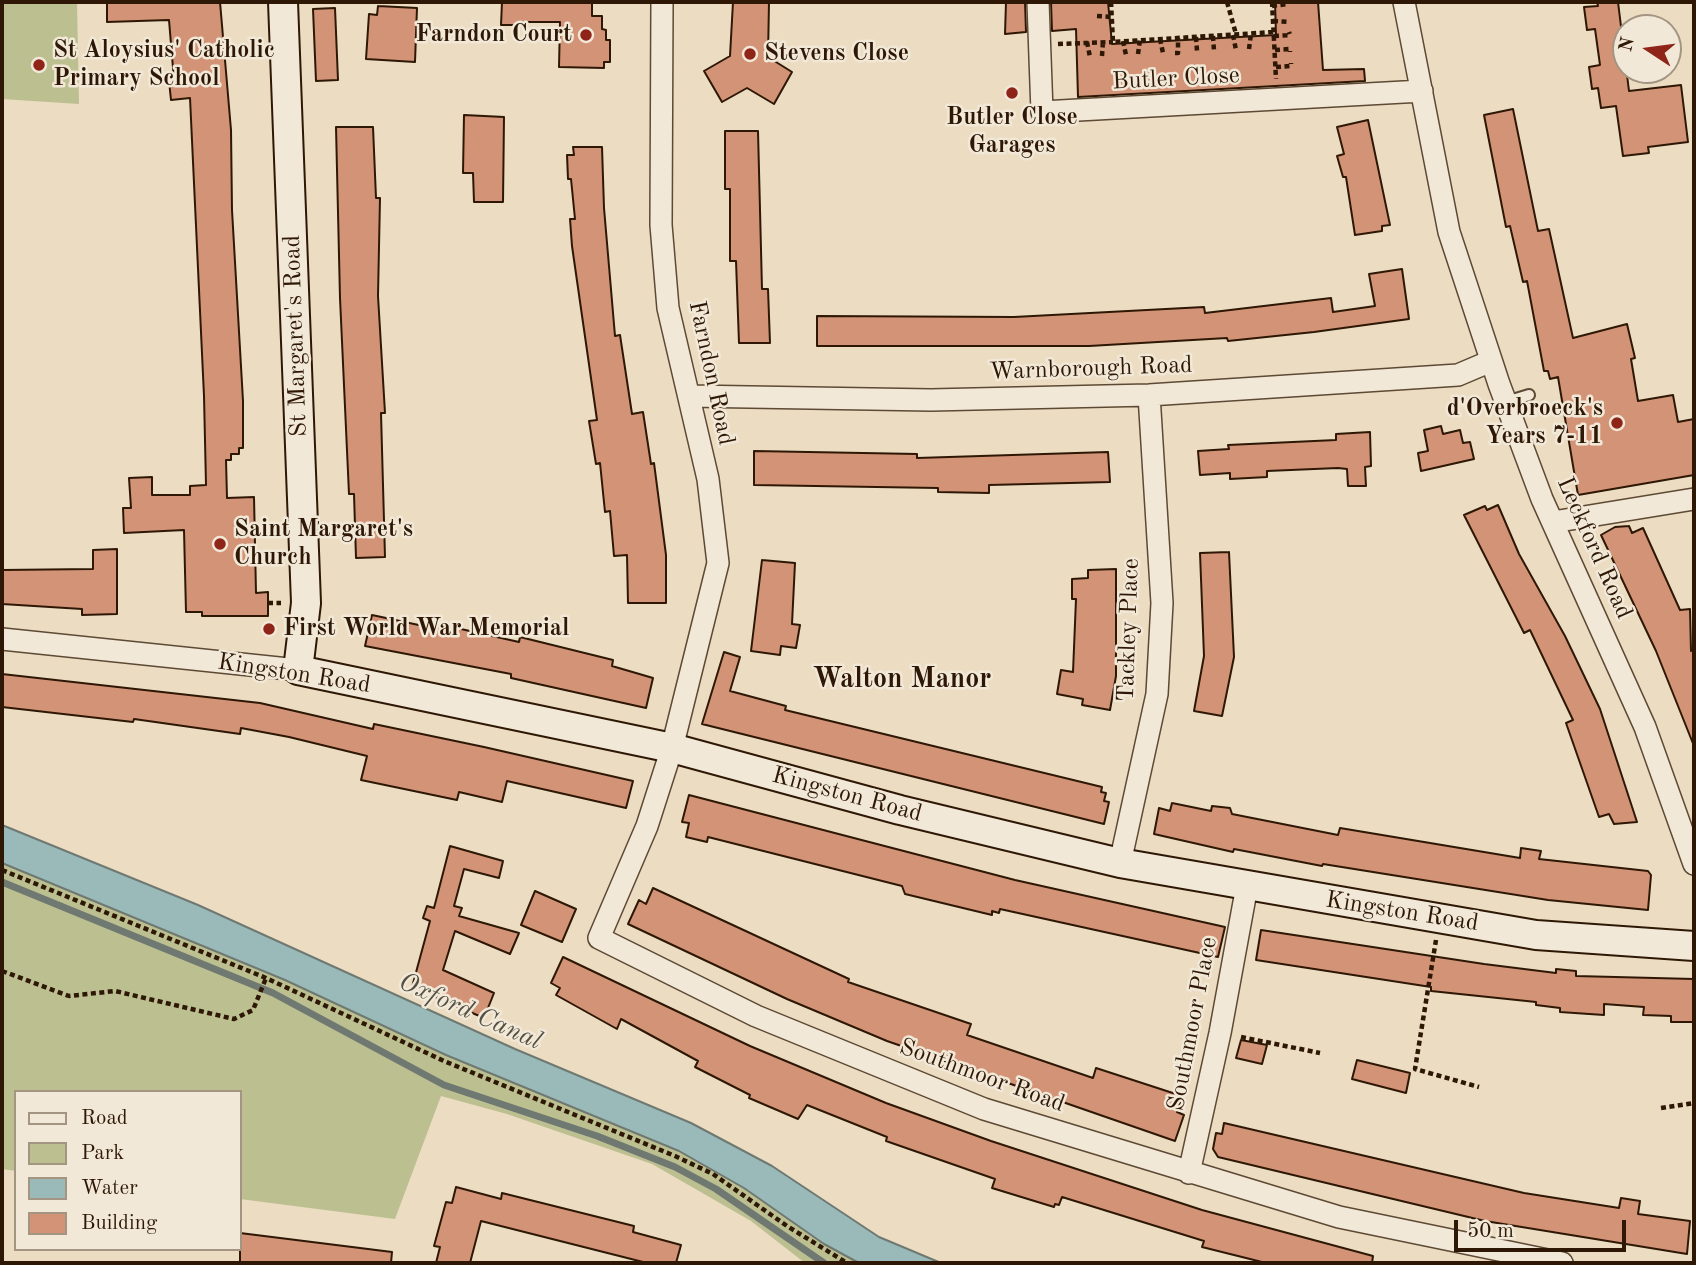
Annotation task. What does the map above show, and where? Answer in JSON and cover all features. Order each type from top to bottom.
[{"type":"street","name":"St Margaret's Road","points":[[283,2],[306,603],[298,670]]},
{"type":"street","name":"Farndon Road","points":[[662,2],[661,225],[668,308],[708,479],[718,563],[672,748]]},
{"type":"street","name":"Butler Close","points":[[1038,2],[1042,112],[1422,91]]},
{"type":"street","name":"Leckford Road","points":[[1404,2],[1449,232],[1491,361],[1552,522],[1645,727],[1694,864]]},
{"type":"street","name":"Warnborough Road","points":[[688,396],[932,400],[1149,395],[1458,374],[1491,361]]},
{"type":"street","name":"Tackley Place","points":[[1121,863],[1157,694],[1162,603],[1149,395]]},
{"type":"street","points":[[1552,522],[1694,499]]},
{"type":"street","name":"Kingston Road","points":[[2,639],[298,670],[672,748],[900,810],[1121,863],[1536,934],[1694,946]]},
{"type":"street","name":"Southmoor Road","points":[[672,748],[647,826],[599,939],[756,1016],[985,1109],[1339,1217],[1562,1263]]},
{"type":"street","name":"Southmoor Place","points":[[1189,1172],[1220,1033],[1247,886]]},
{"type":"lane","points":[[1506,402],[1529,395]]},
{"type":"path","points":[[1111,2],[1113,42]]},
{"type":"path","points":[[1227,2],[1236,50]]},
{"type":"path","points":[[1278,101],[1272,4],[1288,2]]},
{"type":"path","points":[[1097,16],[1112,17]]},
{"type":"path","points":[[1273,21],[1289,22]]},
{"type":"path","points":[[1039,45],[1251,34],[1290,35],[1289,32]]},
{"type":"path","points":[[1249,49],[1251,34]]},
{"type":"path","points":[[1213,36],[1214,51]]},
{"type":"path","points":[[1196,37],[1197,51],[1200,51]]},
{"type":"path","points":[[1175,53],[1178,52],[1178,38]]},
{"type":"path","points":[[1160,39],[1163,53]]},
{"type":"path","points":[[1138,54],[1140,40]]},
{"type":"path","points":[[1102,56],[1103,41]]},
{"type":"path","points":[[1123,41],[1126,55]]},
{"type":"path","points":[[1087,42],[1090,57]]},
{"type":"path","points":[[1275,50],[1290,52]]},
{"type":"path","points":[[1276,67],[1291,63]]},
{"type":"path","points":[[2,870],[266,978],[444,1061],[713,1174],[847,1263]]},
{"type":"path","points":[[1436,942],[1415,1069],[1479,1087]]},
{"type":"path","points":[[2,971],[69,996],[115,991],[234,1018],[253,1010],[266,978]]},
{"type":"path","points":[[1237,1036],[1320,1053]]},
{"type":"path","points":[[1661,1108],[1694,1103]]},
{"type":"green space","name":"St Aloysius' Catholic Primary School","points":[[2,2],[77,2],[79,104],[2,99]]},
{"type":"green space","points":[[2,863],[285,980],[446,1055],[679,1151],[744,1188],[824,1244],[859,1263],[805,1263],[751,1221],[652,1164],[507,1114],[441,1096],[395,1219],[242,1199],[242,1090],[14,1090],[14,1171],[2,1169]]},
{"type":"water","name":"Oxford Canal","points":[[2,825],[198,905],[515,1049],[691,1123],[772,1166],[879,1237],[941,1263],[859,1263],[824,1244],[744,1188],[679,1151],[446,1055],[285,980],[2,863]]},
{"type":"building","points":[[107,2],[220,2],[231,130],[232,210],[243,401],[243,448],[239,448],[239,454],[231,454],[231,460],[226,460],[227,498],[254,497],[256,593],[268,592],[268,616],[202,616],[202,612],[186,612],[184,530],[124,533],[123,508],[131,508],[129,478],[152,477],[152,495],[190,495],[190,486],[206,485],[204,396],[190,98],[171,100],[169,81],[174,80],[169,20],[107,22]]},
{"type":"building","name":"Farndon Court","points":[[502,2],[592,2],[592,16],[602,16],[602,29],[606,30],[606,40],[610,40],[610,62],[604,62],[604,68],[559,67],[560,22],[501,25]]},
{"type":"building","name":"Stevens Close","points":[[733,2],[769,2],[768,57],[792,72],[774,104],[747,88],[722,102],[704,71],[730,56]]},
{"type":"building","name":"Butler Close Garages","points":[[1006,2],[1025,2],[1026,32],[1005,34]]},
{"type":"building","points":[[1051,2],[1108,2],[1112,44],[1276,35],[1275,2],[1318,2],[1323,70],[1364,69],[1365,81],[1078,97],[1076,29],[1052,31]]},
{"type":"building","points":[[1597,2],[1618,2],[1619,14],[1612,14],[1612,84],[1628,84],[1629,91],[1681,85],[1688,142],[1648,147],[1649,153],[1623,156],[1616,106],[1601,108],[1598,88],[1592,89],[1589,67],[1600,65],[1595,29],[1587,30],[1584,7],[1598,6]]},
{"type":"building","points":[[378,6],[417,8],[415,62],[366,59],[369,14],[377,15]]},
{"type":"building","points":[[335,8],[338,80],[316,81],[313,9]]},
{"type":"building","name":"d'Overbroeck's Years 7-11","points":[[1513,109],[1538,231],[1549,229],[1573,338],[1627,324],[1635,358],[1631,359],[1638,401],[1673,395],[1678,422],[1694,419],[1694,475],[1578,495],[1558,377],[1550,379],[1548,371],[1544,371],[1527,281],[1523,282],[1510,226],[1506,227],[1484,115]]},
{"type":"building","points":[[464,115],[504,117],[503,202],[474,202],[473,173],[463,173]]},
{"type":"building","points":[[1368,120],[1390,225],[1382,226],[1382,231],[1355,235],[1346,177],[1343,177],[1337,156],[1344,154],[1337,127]]},
{"type":"building","points":[[336,127],[373,127],[376,198],[380,198],[378,296],[385,413],[381,413],[385,557],[356,558],[354,494],[349,494]]},
{"type":"building","points":[[725,131],[758,131],[762,289],[768,289],[770,343],[739,343],[736,261],[730,261],[730,189],[725,189]]},
{"type":"building","points":[[573,147],[602,147],[604,208],[615,336],[620,335],[632,414],[643,412],[651,464],[654,463],[666,555],[666,603],[628,603],[627,555],[614,556],[610,511],[605,512],[600,463],[596,464],[589,421],[597,420],[572,246],[570,219],[575,219],[567,155],[574,155]]},
{"type":"building","points":[[1402,269],[1409,319],[1314,332],[1228,341],[1227,338],[1089,346],[817,346],[817,316],[1014,317],[1204,307],[1205,313],[1331,298],[1333,312],[1375,306],[1369,274]]},
{"type":"building","points":[[1441,426],[1443,434],[1460,430],[1463,443],[1470,442],[1474,459],[1421,471],[1418,453],[1428,451],[1424,430]]},
{"type":"building","points":[[1370,432],[1371,466],[1365,467],[1366,486],[1348,486],[1347,469],[1338,468],[1267,471],[1267,477],[1230,479],[1230,473],[1200,475],[1198,451],[1229,449],[1228,445],[1336,440],[1336,434]]},
{"type":"building","points":[[754,451],[917,454],[917,458],[1108,452],[1110,482],[989,485],[989,493],[938,492],[938,488],[754,485]]},
{"type":"building","points":[[1498,505],[1519,554],[1565,636],[1600,709],[1637,822],[1614,824],[1609,814],[1599,817],[1566,723],[1573,720],[1530,630],[1524,633],[1464,515],[1485,506],[1487,510]]},
{"type":"building","points":[[1629,526],[1632,533],[1643,528],[1680,610],[1690,609],[1691,651],[1694,649],[1694,746],[1656,651],[1601,535],[1615,527]]},
{"type":"building","points":[[117,549],[117,614],[82,615],[82,609],[2,604],[2,570],[93,569],[93,550]]},
{"type":"building","points":[[1229,552],[1234,657],[1222,716],[1194,711],[1204,656],[1200,553]]},
{"type":"building","points":[[762,560],[795,563],[792,624],[800,625],[796,648],[781,646],[780,655],[751,651]]},
{"type":"building","points":[[1116,569],[1116,676],[1110,710],[1082,705],[1083,699],[1057,694],[1061,670],[1073,672],[1076,599],[1072,599],[1072,579],[1088,578],[1088,570]]},
{"type":"building","points":[[372,615],[428,627],[428,624],[452,627],[519,642],[520,637],[613,660],[612,666],[653,678],[646,708],[511,678],[511,674],[365,646]]},
{"type":"building","points":[[724,652],[740,657],[730,691],[786,706],[785,710],[1102,787],[1101,792],[1106,793],[1104,801],[1109,802],[1104,824],[702,724]]},
{"type":"building","points":[[2,674],[260,703],[373,729],[374,724],[484,747],[633,781],[626,808],[507,781],[502,802],[459,792],[457,800],[361,780],[367,756],[289,737],[241,728],[240,734],[134,719],[133,722],[2,707]]},
{"type":"building","points":[[689,795],[1015,880],[1225,927],[1218,957],[1000,909],[999,913],[992,911],[992,915],[905,894],[902,886],[708,837],[707,842],[686,837],[689,823],[682,822]]},
{"type":"building","points":[[1172,803],[1211,811],[1212,806],[1230,808],[1232,814],[1338,835],[1340,828],[1520,858],[1521,848],[1541,851],[1539,859],[1648,871],[1651,875],[1648,910],[1548,900],[1323,864],[1322,866],[1234,849],[1233,852],[1154,834],[1159,808],[1170,811]]},
{"type":"building","points":[[450,846],[503,861],[499,878],[464,869],[454,906],[462,908],[459,916],[519,933],[510,954],[455,931],[443,970],[494,993],[484,1018],[412,987],[430,921],[423,918],[427,906],[434,908]]},
{"type":"building","points":[[653,888],[849,979],[848,982],[971,1024],[967,1035],[1093,1078],[1096,1068],[1182,1096],[1177,1112],[1184,1115],[1175,1141],[887,1041],[787,999],[628,924],[639,900],[646,904]]},
{"type":"building","points":[[535,891],[576,909],[562,942],[521,925]]},
{"type":"building","points":[[1261,930],[1484,964],[1556,973],[1556,969],[1576,971],[1576,976],[1694,979],[1694,1022],[1671,1022],[1671,1016],[1643,1015],[1644,1007],[1604,1004],[1604,1015],[1560,1012],[1560,1008],[1536,1005],[1536,1002],[1431,991],[1431,987],[1256,960]]},
{"type":"building","points":[[563,957],[750,1046],[886,1103],[991,1141],[1202,1210],[1373,1256],[1372,1263],[1266,1263],[1202,1247],[1204,1241],[1062,1197],[1059,1205],[1055,1204],[1054,1207],[992,1188],[995,1179],[886,1141],[887,1137],[807,1105],[798,1119],[749,1098],[750,1095],[695,1067],[698,1061],[621,1019],[617,1029],[556,995],[560,988],[551,983]]},
{"type":"building","points":[[1241,1040],[1267,1045],[1262,1064],[1236,1058]]},
{"type":"building","points":[[1357,1060],[1410,1073],[1406,1093],[1352,1079]]},
{"type":"building","points":[[1224,1123],[1524,1193],[1619,1208],[1621,1198],[1640,1201],[1638,1214],[1690,1221],[1687,1254],[1485,1221],[1218,1157],[1213,1149],[1216,1133],[1222,1134]]},
{"type":"building","points":[[456,1187],[501,1199],[502,1193],[634,1226],[633,1232],[681,1245],[676,1263],[647,1263],[481,1221],[470,1263],[436,1263],[440,1247],[434,1246],[446,1202],[452,1203]]},
{"type":"building","points":[[242,1233],[392,1252],[391,1263],[240,1263]]},
{"type":"waterway","points":[[2,882],[273,993],[444,1085],[597,1136],[675,1167],[716,1189],[824,1263]]},
{"type":"place","name":"Farndon Court","points":[[586,35]]},
{"type":"place","name":"Stevens Close","points":[[750,54]]},
{"type":"place","name":"St Aloysius' Catholic Primary School","points":[[39,65]]},
{"type":"place","name":"Butler Close Garages","points":[[1012,93]]},
{"type":"place","name":"d'Overbroeck's Years 7-11","points":[[1617,423]]},
{"type":"place","name":"Saint Margaret's Church","points":[[220,544]]},
{"type":"place","name":"First World War Memorial","points":[[269,629]]},
{"type":"district","name":"Walton Manor","points":[[902,680]]}]
